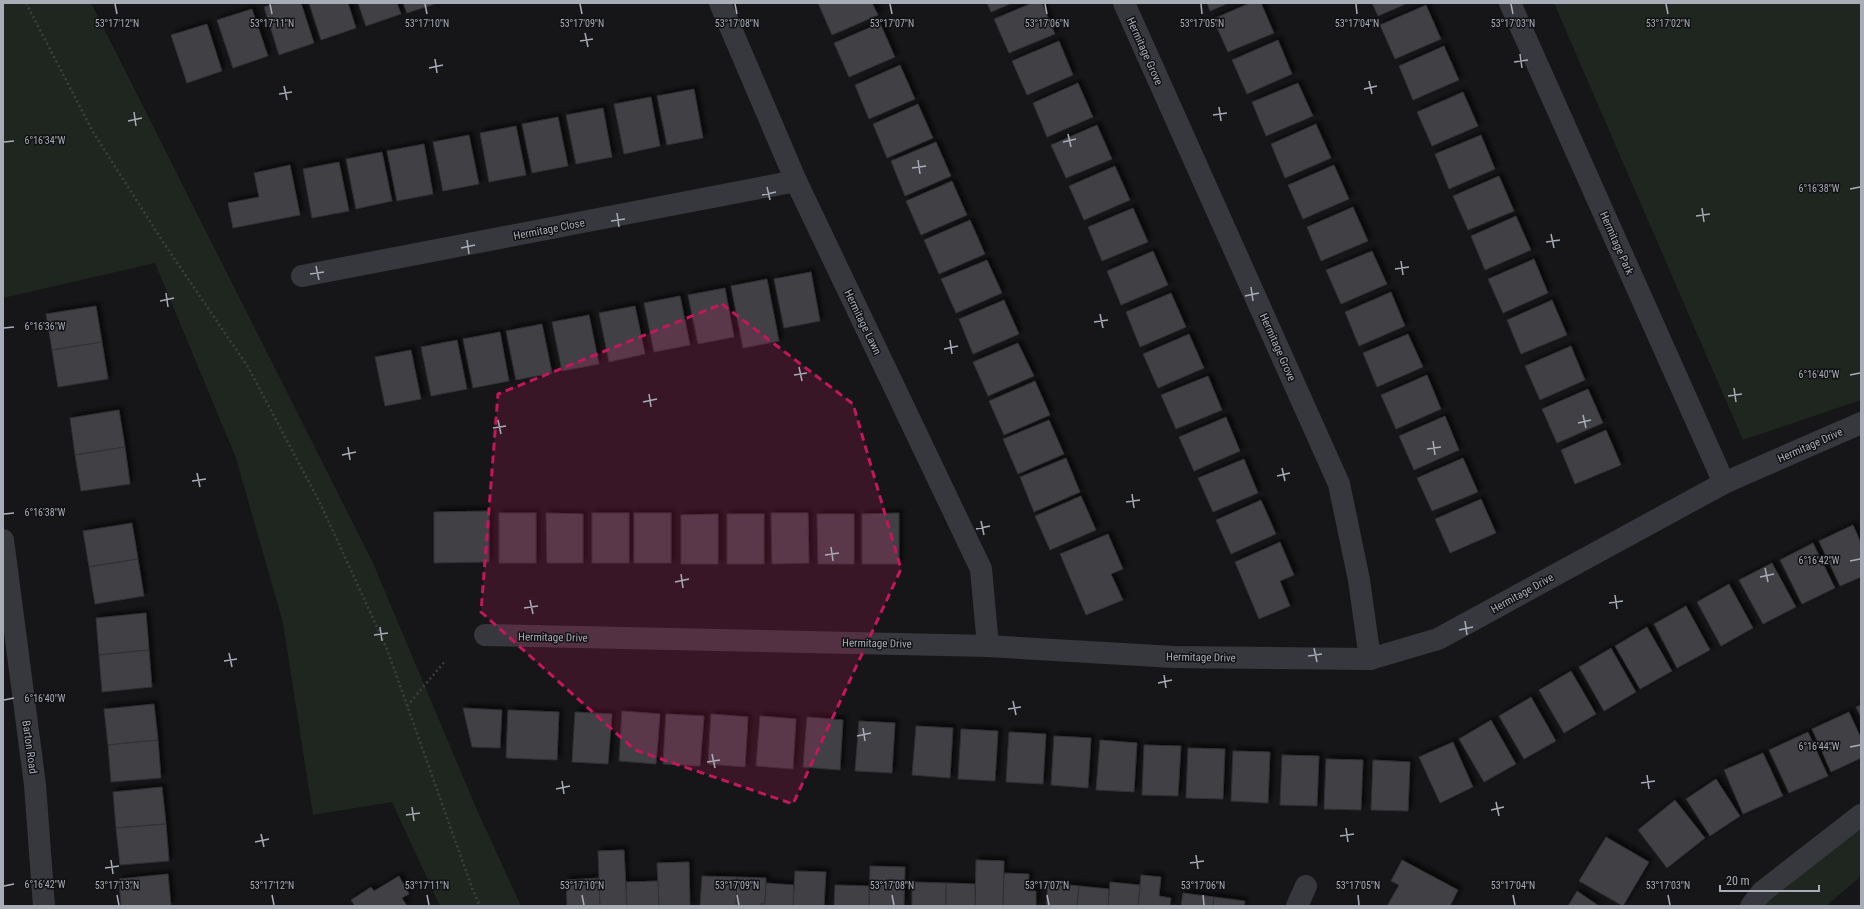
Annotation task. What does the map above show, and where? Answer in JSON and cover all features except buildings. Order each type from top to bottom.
[{"type":"street","name":"Hermitage Lawn","points":[[720,3],[796,180],[981,568],[988,646]]},
{"type":"street","name":"Hermitage Grove","points":[[1124,3],[1339,484],[1359,580],[1370,660]]},
{"type":"street","name":"Hermitage Park","points":[[1510,3],[1724,483]]},
{"type":"street","name":"Hermitage Close","points":[[302,276],[796,180]]},
{"type":"street","name":"Hermitage Drive","points":[[485,635],[988,646],[1174,657],[1370,660],[1438,639],[1724,483],[1861,423]]},
{"type":"street","name":"Barton Road","points":[[3,540],[35,784],[44,906]]},
{"type":"street","points":[[1756,899],[1861,815]]},
{"type":"street","points":[[1297,906],[1306,886]]},
{"type":"path","points":[[26,3],[93,132],[165,244],[248,367],[321,505],[388,649],[407,707],[472,888],[480,906]]},
{"type":"path","points":[[407,707],[446,660]]},
{"type":"highlighted area","points":[[722,304],[853,404],[901,569],[793,804],[635,750],[481,612],[498,394]]},
{"type":"shaded area","points":[[3,3],[91,3],[373,563],[477,810],[521,906],[440,906],[392,802],[313,815],[283,623],[236,458],[155,263],[3,298]]},
{"type":"shaded area","points":[[1554,3],[1861,3],[1861,400],[1743,440]]},
{"type":"shaded area","points":[[1861,822],[1861,876],[1826,906],[1758,906]]}]
